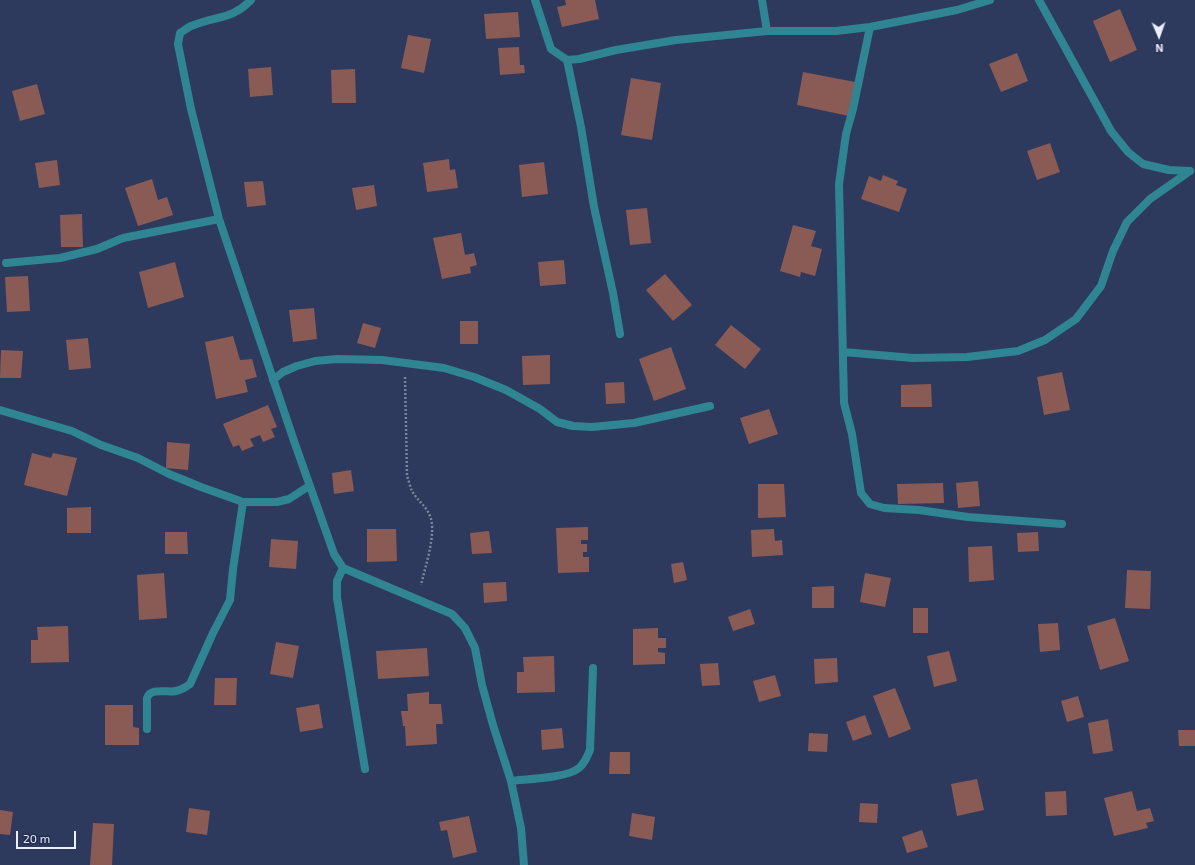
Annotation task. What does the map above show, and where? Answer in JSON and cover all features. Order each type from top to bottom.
[{"type":"street","points":[[251,0],[246,6],[234,14],[192,25],[180,33],[178,44],[191,109],[219,219],[309,486],[334,554],[343,568],[452,614],[465,628],[475,648],[482,685],[493,725],[512,781],[521,828],[524,865]]},
{"type":"street","points":[[535,0],[551,49],[567,60],[676,40],[766,31],[836,31],[870,27],[957,10],[990,0]]},
{"type":"street","points":[[762,0],[766,31]]},
{"type":"street","points":[[1039,0],[1111,131],[1128,152],[1143,164],[1169,170],[1193,170]]},
{"type":"street","points":[[870,27],[853,109],[846,134],[839,184],[844,403],[852,434],[861,493],[870,504],[884,508],[919,510],[968,517],[1062,524]]},
{"type":"street","points":[[567,60],[581,127],[594,207],[613,293],[620,334]]},
{"type":"street","points":[[843,352],[913,358],[967,357],[1018,351],[1045,340],[1076,319],[1101,286],[1113,251],[1127,222],[1150,199],[1193,170]]},
{"type":"street","points":[[6,263],[60,258],[97,249],[123,238],[219,219]]},
{"type":"street","points":[[273,380],[283,372],[297,366],[315,361],[337,359],[382,360],[444,368],[474,377],[506,390],[540,409],[557,422],[572,426],[592,427],[634,423],[710,406]]},
{"type":"street","points":[[0,410],[72,431],[101,445],[138,458],[195,485],[243,502],[277,502],[289,499],[309,486]]},
{"type":"street","points":[[147,729],[148,695],[152,692],[176,691],[184,689],[190,684],[230,600],[243,502]]},
{"type":"street","points":[[343,568],[337,581],[337,598],[365,769]]},
{"type":"street","points":[[512,781],[560,775],[577,770],[585,762],[590,750],[593,668]]},
{"type":"path","points":[[406,364],[407,476],[412,490],[430,516],[432,539],[418,600]]},
{"type":"building","points":[[565,0],[595,0],[599,19],[562,27],[557,7],[566,5]]},
{"type":"building","points":[[1120,9],[1137,50],[1110,62],[1093,21]]},
{"type":"building","points":[[518,12],[520,37],[486,39],[484,14]]},
{"type":"building","points":[[408,35],[431,39],[424,73],[401,68]]},
{"type":"building","points":[[519,47],[520,65],[524,65],[525,73],[500,75],[498,48]]},
{"type":"building","points":[[1017,53],[1028,81],[1001,92],[989,64]]},
{"type":"building","points":[[271,67],[273,95],[250,97],[248,69]]},
{"type":"building","points":[[355,69],[356,103],[332,103],[331,70]]},
{"type":"building","points":[[803,72],[855,82],[849,116],[797,105]]},
{"type":"building","points":[[631,78],[661,83],[652,140],[621,135]]},
{"type":"building","points":[[37,84],[45,114],[20,121],[12,91]]},
{"type":"building","points":[[1050,143],[1060,172],[1037,180],[1027,151]]},
{"type":"building","points":[[449,159],[450,170],[455,169],[458,188],[427,192],[423,163]]},
{"type":"building","points":[[57,160],[60,185],[39,188],[35,163]]},
{"type":"building","points":[[544,162],[548,194],[522,197],[519,165]]},
{"type":"building","points":[[883,175],[898,181],[896,185],[907,189],[899,212],[861,199],[869,176],[881,181]]},
{"type":"building","points":[[152,179],[158,200],[167,197],[173,215],[138,226],[125,188]]},
{"type":"building","points":[[263,181],[266,205],[247,207],[244,182]]},
{"type":"building","points":[[374,185],[377,206],[356,210],[352,188]]},
{"type":"building","points":[[647,208],[651,243],[630,245],[626,210]]},
{"type":"building","points":[[82,214],[83,247],[61,247],[60,215]]},
{"type":"building","points":[[793,225],[816,231],[811,246],[822,249],[815,276],[801,272],[800,277],[780,271]]},
{"type":"building","points":[[461,233],[465,255],[474,253],[477,265],[470,267],[471,273],[442,279],[433,238]]},
{"type":"building","points":[[564,260],[566,284],[540,286],[538,262]]},
{"type":"building","points":[[175,262],[184,297],[148,308],[139,272]]},
{"type":"building","points":[[665,274],[692,305],[673,321],[646,290]]},
{"type":"building","points":[[28,276],[30,311],[7,312],[5,277]]},
{"type":"building","points":[[314,308],[317,339],[293,342],[289,310]]},
{"type":"building","points":[[460,321],[478,321],[478,344],[460,344]]},
{"type":"building","points":[[363,323],[381,328],[375,348],[357,343]]},
{"type":"building","points":[[731,325],[761,349],[745,369],[715,345]]},
{"type":"building","points":[[233,336],[240,360],[252,359],[257,377],[245,380],[248,392],[216,399],[205,342]]},
{"type":"building","points":[[88,338],[91,368],[69,370],[66,340]]},
{"type":"building","points":[[671,347],[686,389],[654,401],[639,359]]},
{"type":"building","points":[[1,350],[23,351],[21,378],[0,378]]},
{"type":"building","points":[[550,355],[550,384],[523,385],[522,356]]},
{"type":"building","points":[[1062,372],[1070,410],[1044,415],[1037,377]]},
{"type":"building","points":[[624,382],[625,403],[606,404],[605,383]]},
{"type":"building","points":[[931,384],[932,407],[901,407],[901,385]]},
{"type":"building","points":[[268,405],[277,427],[271,429],[275,437],[263,442],[260,435],[250,439],[254,446],[242,451],[239,445],[233,447],[223,424]]},
{"type":"building","points":[[769,409],[778,434],[749,444],[740,418]]},
{"type":"building","points":[[167,442],[190,444],[188,470],[166,468]]},
{"type":"building","points":[[32,453],[51,458],[53,453],[77,458],[67,496],[24,485]]},
{"type":"building","points":[[351,470],[354,491],[334,494],[332,473]]},
{"type":"building","points":[[978,481],[980,506],[958,508],[956,483]]},
{"type":"building","points":[[943,483],[944,503],[898,504],[897,484]]},
{"type":"building","points":[[758,484],[784,484],[786,517],[758,518]]},
{"type":"building","points":[[91,507],[91,533],[67,533],[67,508]]},
{"type":"building","points":[[588,527],[588,540],[581,540],[581,544],[587,544],[587,552],[583,552],[583,557],[589,557],[589,572],[558,573],[556,528]]},
{"type":"building","points":[[367,529],[396,529],[397,561],[367,562]]},
{"type":"building","points":[[774,529],[775,541],[782,540],[783,555],[752,557],[751,530]]},
{"type":"building","points":[[489,531],[492,553],[472,554],[470,533]]},
{"type":"building","points":[[165,532],[187,532],[188,554],[165,554]]},
{"type":"building","points":[[1038,532],[1039,551],[1018,552],[1017,533]]},
{"type":"building","points":[[271,539],[298,541],[296,569],[269,567]]},
{"type":"building","points":[[992,546],[994,580],[969,582],[968,547]]},
{"type":"building","points":[[683,562],[687,580],[674,583],[671,564]]},
{"type":"building","points":[[1127,570],[1151,571],[1150,609],[1125,608]]},
{"type":"building","points":[[164,573],[167,618],[139,620],[137,575]]},
{"type":"building","points":[[865,573],[891,578],[885,607],[860,602]]},
{"type":"building","points":[[506,582],[507,601],[484,603],[483,583]]},
{"type":"building","points":[[834,586],[834,608],[812,608],[812,587]]},
{"type":"building","points":[[913,608],[928,608],[928,633],[913,633]]},
{"type":"building","points":[[750,609],[755,624],[733,631],[728,617]]},
{"type":"building","points":[[1115,618],[1129,661],[1100,670],[1087,626]]},
{"type":"building","points":[[1058,623],[1060,650],[1040,652],[1038,624]]},
{"type":"building","points":[[68,626],[69,662],[31,663],[31,640],[38,640],[37,627]]},
{"type":"building","points":[[658,628],[658,638],[666,638],[666,648],[658,648],[658,652],[665,653],[665,664],[633,665],[633,629]]},
{"type":"building","points":[[276,642],[299,646],[293,678],[270,674]]},
{"type":"building","points":[[427,648],[429,676],[378,679],[376,651]]},
{"type":"building","points":[[949,651],[957,681],[934,687],[927,656]]},
{"type":"building","points":[[554,656],[555,692],[517,693],[517,672],[524,672],[523,657]]},
{"type":"building","points":[[837,658],[838,682],[815,684],[814,659]]},
{"type":"building","points":[[718,663],[720,685],[702,686],[700,664]]},
{"type":"building","points":[[775,675],[781,696],[759,702],[753,681]]},
{"type":"building","points":[[215,678],[237,678],[236,705],[214,705]]},
{"type":"building","points":[[895,688],[911,729],[889,738],[873,696]]},
{"type":"building","points":[[429,692],[429,704],[441,704],[443,724],[436,724],[437,744],[406,746],[405,726],[403,726],[401,711],[408,711],[407,694]]},
{"type":"building","points":[[1078,696],[1084,717],[1067,722],[1061,701]]},
{"type":"building","points":[[319,704],[323,728],[300,732],[296,708]]},
{"type":"building","points":[[105,705],[133,705],[133,727],[139,728],[139,745],[105,745]]},
{"type":"building","points":[[865,715],[872,734],[853,741],[846,722]]},
{"type":"building","points":[[1108,719],[1113,751],[1093,754],[1088,723]]},
{"type":"building","points":[[562,728],[564,748],[542,750],[541,730]]},
{"type":"building","points":[[1178,730],[1195,730],[1195,746],[1179,746]]},
{"type":"building","points":[[809,733],[828,734],[827,752],[808,751]]},
{"type":"building","points":[[610,752],[630,752],[630,774],[609,774]]},
{"type":"building","points":[[977,779],[984,810],[957,816],[951,784]]},
{"type":"building","points":[[1066,791],[1067,815],[1046,816],[1045,792]]},
{"type":"building","points":[[1132,791],[1137,811],[1150,808],[1154,821],[1146,823],[1148,828],[1114,836],[1104,798]]},
{"type":"building","points":[[860,803],[878,804],[877,823],[859,822]]},
{"type":"building","points":[[189,808],[210,811],[207,835],[186,832]]},
{"type":"building","points":[[0,810],[13,812],[10,835],[0,834]]},
{"type":"building","points":[[632,813],[655,817],[652,840],[629,836]]},
{"type":"building","points":[[469,816],[477,852],[453,858],[447,830],[441,831],[439,822]]},
{"type":"building","points":[[93,823],[114,824],[112,865],[90,865]]},
{"type":"building","points":[[922,830],[928,847],[907,853],[902,837]]}]
